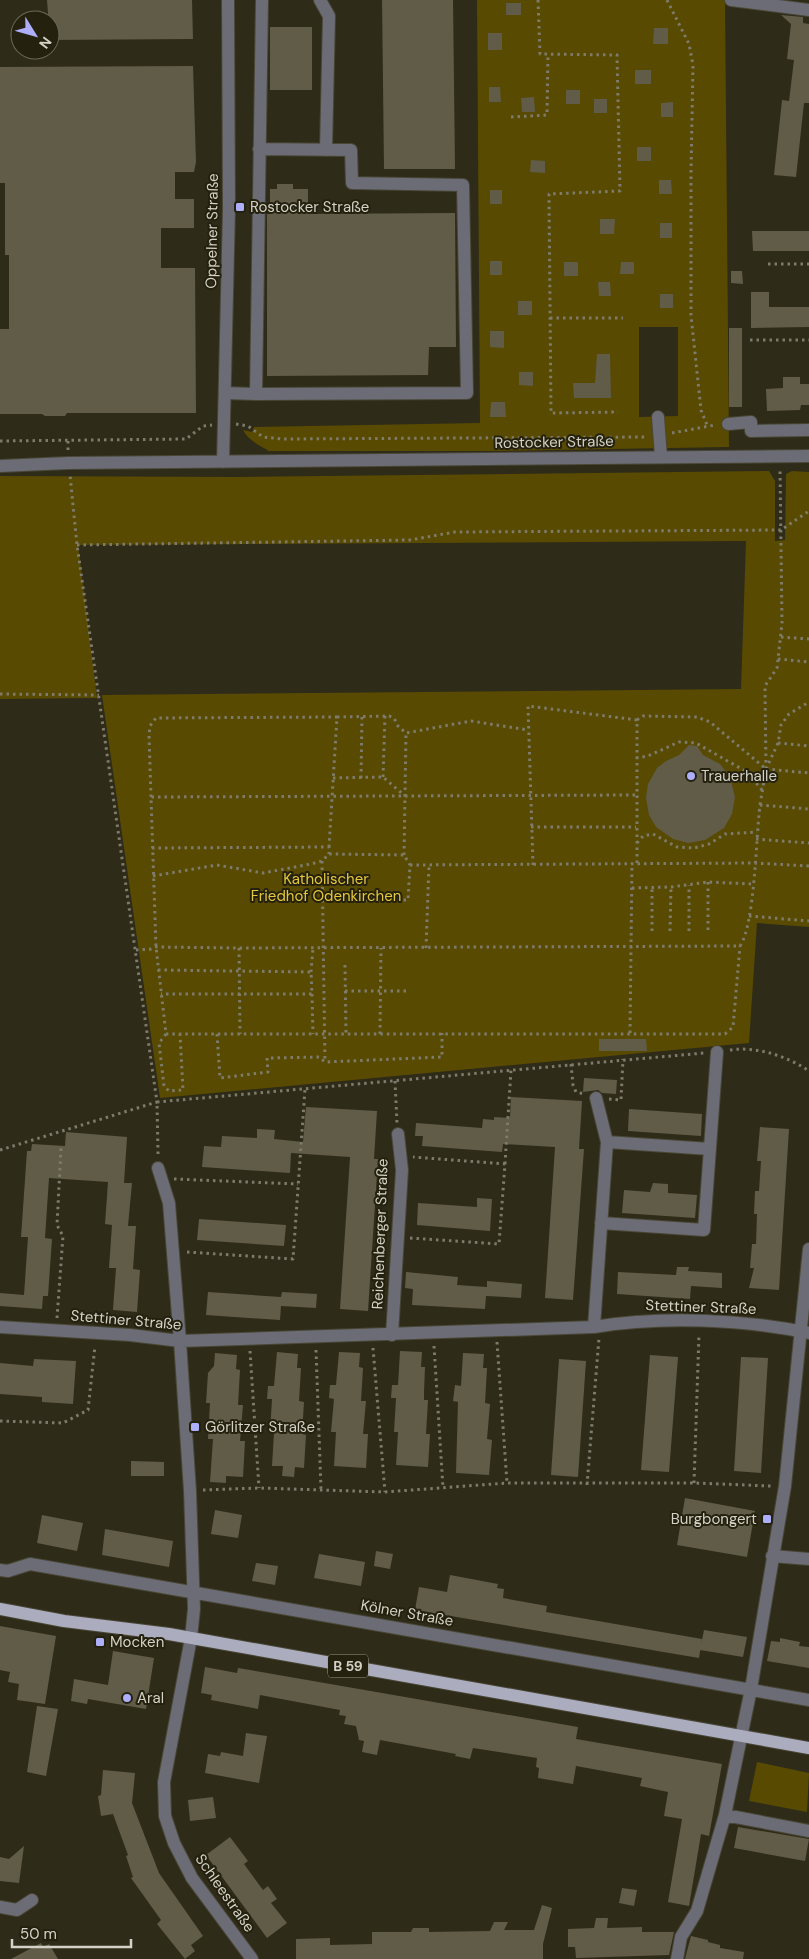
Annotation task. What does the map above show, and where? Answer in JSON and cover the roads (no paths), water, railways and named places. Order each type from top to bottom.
[{"type":"main road","name":"B 59","points":[[0,1609],[64,1621],[127,1627],[192,1638],[809,1748]]},
{"type":"street","name":"Oppelner Straße","points":[[223,462],[229,209],[228,0]]},
{"type":"street","points":[[256,394],[262,0]]},
{"type":"street","points":[[320,0],[329,16],[326,150]]},
{"type":"street","points":[[731,0],[809,10]]},
{"type":"street","points":[[225,392],[256,394],[467,393],[463,185],[352,183],[351,150],[259,149]]},
{"type":"street","points":[[658,417],[661,457]]},
{"type":"street","points":[[728,424],[751,422],[751,431],[809,430]]},
{"type":"street","name":"Rostocker Straße","points":[[0,466],[68,463],[809,456]]},
{"type":"street","points":[[601,1223],[704,1230],[717,1052]]},
{"type":"street","points":[[596,1098],[607,1142],[601,1223],[597,1326]]},
{"type":"street","name":"Reichenberger Straße","points":[[392,1335],[402,1170],[398,1134]]},
{"type":"street","points":[[607,1142],[710,1149]]},
{"type":"street","points":[[160,1173],[169,1203],[180,1341],[190,1491],[194,1592],[192,1638]]},
{"type":"street","points":[[678,1959],[680,1937],[697,1911],[726,1815],[752,1689],[772,1556],[785,1486],[805,1332],[809,1249]]},
{"type":"street","name":"Stettiner Straße","points":[[0,1327],[97,1333],[180,1341],[434,1334],[496,1329],[597,1326],[632,1322],[699,1322],[773,1326],[805,1332]]},
{"type":"street","points":[[772,1556],[809,1558]]},
{"type":"street","name":"Kölner Straße","points":[[0,1570],[8,1571],[30,1564],[809,1700]]},
{"type":"street","name":"Schleestraße","points":[[192,1638],[164,1782],[165,1816],[174,1843],[192,1878],[252,1959]]},
{"type":"street","points":[[726,1815],[809,1831]]},
{"type":"street","points":[[0,1907],[17,1910],[32,1900]]},
{"type":"place","name":"Rostocker Straße","points":[[240,207]]},
{"type":"place","name":"Trauerhalle","points":[[691,776]]},
{"type":"place","name":"Görlitzer Straße","points":[[195,1427]]},
{"type":"place","name":"Burgbongert","points":[[767,1519]]},
{"type":"place","name":"Mocken","points":[[100,1642]]},
{"type":"place","name":"Aral","points":[[127,1698]]},
{"type":"park label","name":"Katholischer Friedhof Odenkirchen","points":[[326,888]]}]
